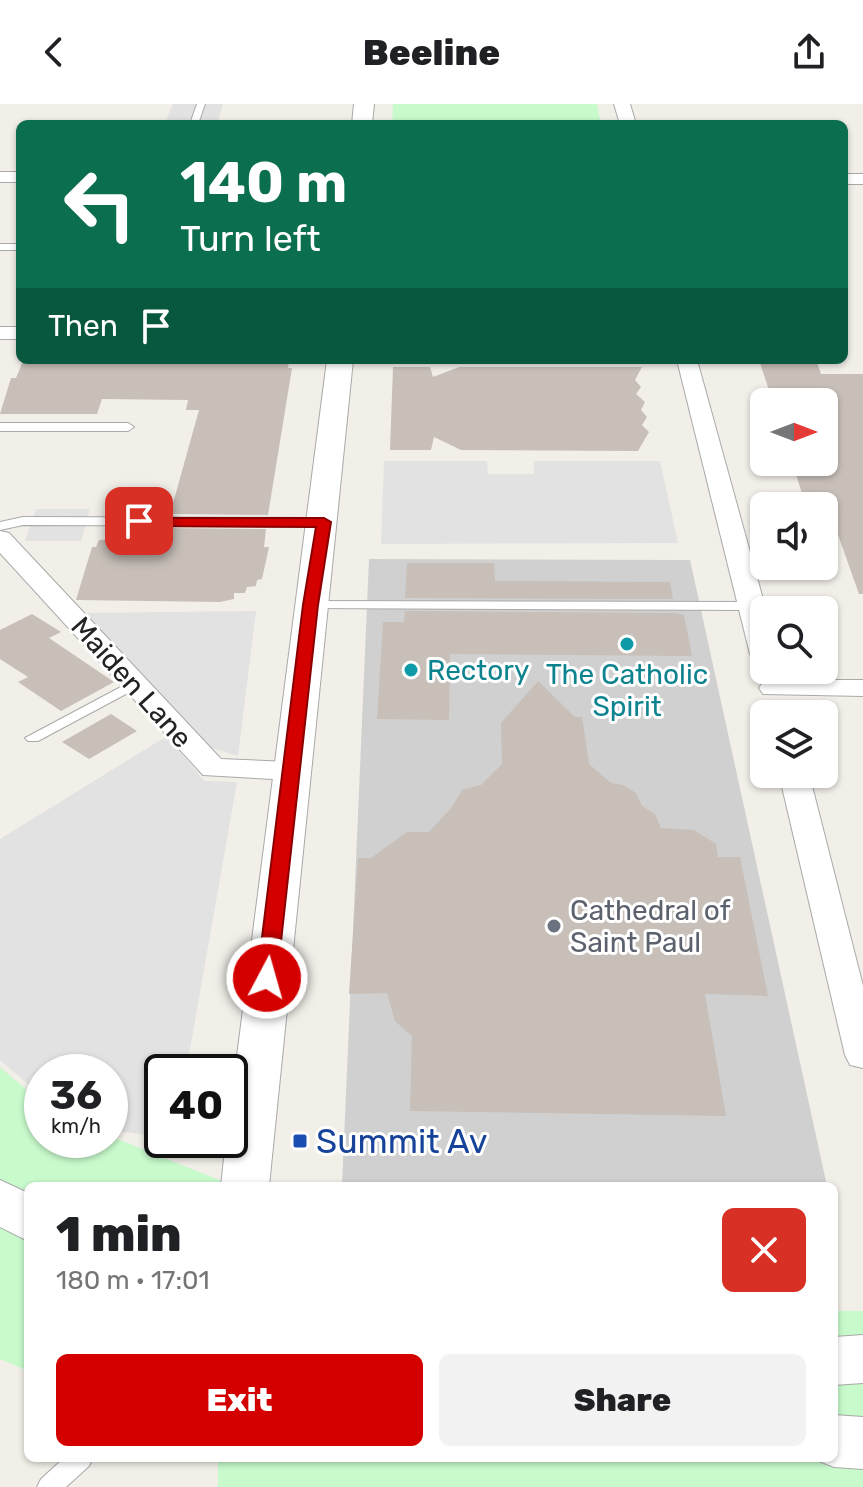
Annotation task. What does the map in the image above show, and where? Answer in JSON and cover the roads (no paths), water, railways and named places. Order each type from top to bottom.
[{"type":"street","points":[[245,1182],[290,771],[310,605],[324,522],[340,364]]},
{"type":"street","points":[[688,364],[750,606]]},
{"type":"street","name":"Maiden Lane","points":[[0,538],[213,768],[290,771]]},
{"type":"street","points":[[774,691],[863,688]]},
{"type":"street","points":[[797,788],[863,1055]]},
{"type":"street","points":[[0,1200],[24,1217]]},
{"type":"street","points":[[838,1361],[863,1359]]},
{"type":"street","points":[[838,1441],[863,1443]]},
{"type":"lane","points":[[0,427],[128,427]]},
{"type":"lane","points":[[0,526],[23,521],[324,522]]},
{"type":"lane","points":[[310,605],[750,606]]},
{"type":"lane","points":[[33,738],[134,684]]},
{"type":"lane","points":[[49,1487],[77,1462]]},
{"type":"place","name":"The Catholic Spirit","points":[[627,644]]},
{"type":"place","name":"Rectory","points":[[411,670]]},
{"type":"place","name":"Cathedral of Saint Paul","points":[[554,926]]},
{"type":"place","name":"Summit Av","points":[[300,1141]]}]
